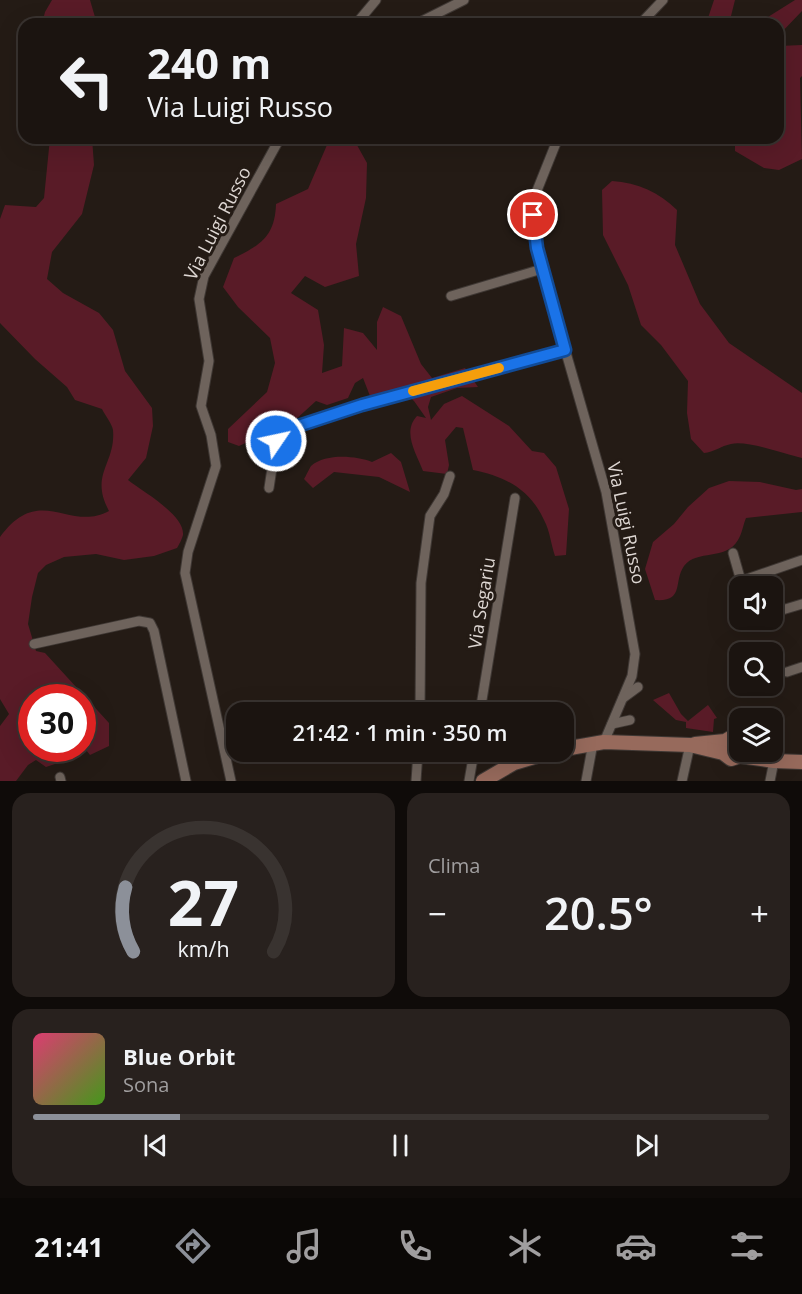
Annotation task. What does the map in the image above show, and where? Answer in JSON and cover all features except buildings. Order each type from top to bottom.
[{"type":"street","points":[[361,18],[376,0]]},
{"type":"street","points":[[428,18],[464,0]]},
{"type":"street","points":[[646,18],[663,0]]},
{"type":"street","name":"Via Luigi Russo","points":[[231,781],[185,573],[188,552],[216,466],[211,435],[201,406],[209,361],[199,295],[204,276],[277,144]]},
{"type":"street","name":"Via Luigi Russo","points":[[556,144],[534,200],[534,229],[542,269],[609,502],[631,627],[635,664],[612,724],[599,743],[586,781]]},
{"type":"street","points":[[451,296],[542,269]]},
{"type":"street","points":[[269,488],[276,441],[285,431],[362,405],[565,350]]},
{"type":"street","points":[[420,702],[421,583],[430,516],[444,494],[450,476]]},
{"type":"street","name":"Via Segariu","points":[[482,702],[515,498]]},
{"type":"street","points":[[733,553],[740,576]]},
{"type":"street","points":[[763,576],[802,561]]},
{"type":"street","points":[[783,610],[802,604]]},
{"type":"street","points":[[34,644],[139,621],[150,623],[154,631],[186,781]]},
{"type":"street","points":[[788,672],[802,668]]},
{"type":"street","points":[[622,699],[638,687]]},
{"type":"street","points":[[612,724],[630,720]]},
{"type":"street","points":[[574,747],[599,743],[690,745],[715,741],[724,747],[729,756]]},
{"type":"street","points":[[724,747],[729,742]]},
{"type":"street","points":[[682,781],[690,745]]},
{"type":"street","points":[[783,756],[802,753]]},
{"type":"street","points":[[783,759],[802,762]]},
{"type":"street","points":[[416,781],[417,762]]},
{"type":"street","points":[[469,781],[472,762]]},
{"type":"street","points":[[483,781],[501,776],[520,762]]},
{"type":"street","points":[[770,781],[772,762]]},
{"type":"shaded area","points":[[52,0],[90,0],[95,18],[44,18]]},
{"type":"shaded area","points":[[714,0],[735,0],[730,18],[708,18]]},
{"type":"shaded area","points":[[795,0],[802,0],[802,11],[784,30],[784,18],[766,18]]},
{"type":"shaded area","points":[[802,45],[802,76],[800,78],[802,159],[779,170],[764,168],[735,151],[735,144],[784,144],[784,46]]},
{"type":"shaded area","points":[[49,144],[92,144],[94,165],[82,214],[52,252],[47,279],[63,293],[99,313],[113,330],[125,371],[152,408],[153,426],[146,458],[128,480],[170,512],[182,527],[183,535],[177,548],[154,556],[124,560],[96,554],[64,557],[46,565],[38,573],[28,624],[36,651],[45,653],[73,684],[18,684],[18,762],[33,762],[16,781],[0,781],[0,726],[9,714],[0,699],[0,537],[15,521],[28,513],[42,510],[81,517],[109,511],[104,498],[102,478],[111,452],[113,430],[102,409],[75,400],[67,387],[35,359],[0,323],[0,219],[5,205],[36,207],[44,198]]},
{"type":"shaded area","points":[[327,144],[356,144],[367,163],[366,198],[356,244],[359,276],[325,287],[305,276],[291,293],[318,310],[324,345],[322,373],[342,366],[344,328],[363,333],[377,350],[377,322],[383,307],[401,316],[421,364],[432,378],[465,368],[478,387],[457,388],[431,397],[428,407],[431,420],[444,404],[462,396],[509,426],[532,451],[544,453],[556,467],[569,509],[566,555],[555,556],[544,520],[524,492],[505,480],[473,470],[463,428],[456,427],[445,440],[449,465],[447,474],[423,471],[410,436],[417,416],[426,418],[414,401],[402,390],[370,396],[363,378],[355,383],[348,398],[327,405],[316,401],[294,421],[239,446],[228,442],[228,429],[267,392],[275,363],[270,338],[238,307],[223,287],[234,258],[259,244],[269,232],[273,224],[276,204],[308,189]]},
{"type":"shaded area","points":[[612,181],[648,190],[663,198],[677,210],[675,245],[700,304],[729,343],[802,393],[802,458],[738,443],[704,453],[691,439],[687,413],[688,381],[661,345],[641,325],[628,285],[603,235],[602,190]]},
{"type":"shaded area","points":[[391,453],[401,462],[410,492],[379,477],[334,472],[313,488],[304,479],[311,466],[325,459],[350,457],[372,462]]},
{"type":"shaded area","points":[[729,481],[760,482],[796,490],[802,489],[802,512],[746,518],[739,538],[733,546],[726,551],[690,561],[684,566],[677,590],[671,598],[655,600],[645,569],[653,542],[709,488]]},
{"type":"shaded area","points":[[669,693],[681,714],[688,721],[708,705],[717,718],[714,719],[713,732],[686,728],[686,722],[676,720],[653,700]]},
{"type":"shaded area","points":[[96,709],[109,723],[109,746],[96,752]]},
{"type":"shaded area","points":[[39,762],[61,762],[46,767]]},
{"type":"slow traffic","points":[[413,391],[499,368]]},
{"type":"route","points":[[276,441],[279,435],[289,429],[362,405],[565,350],[537,248],[533,215]]}]
